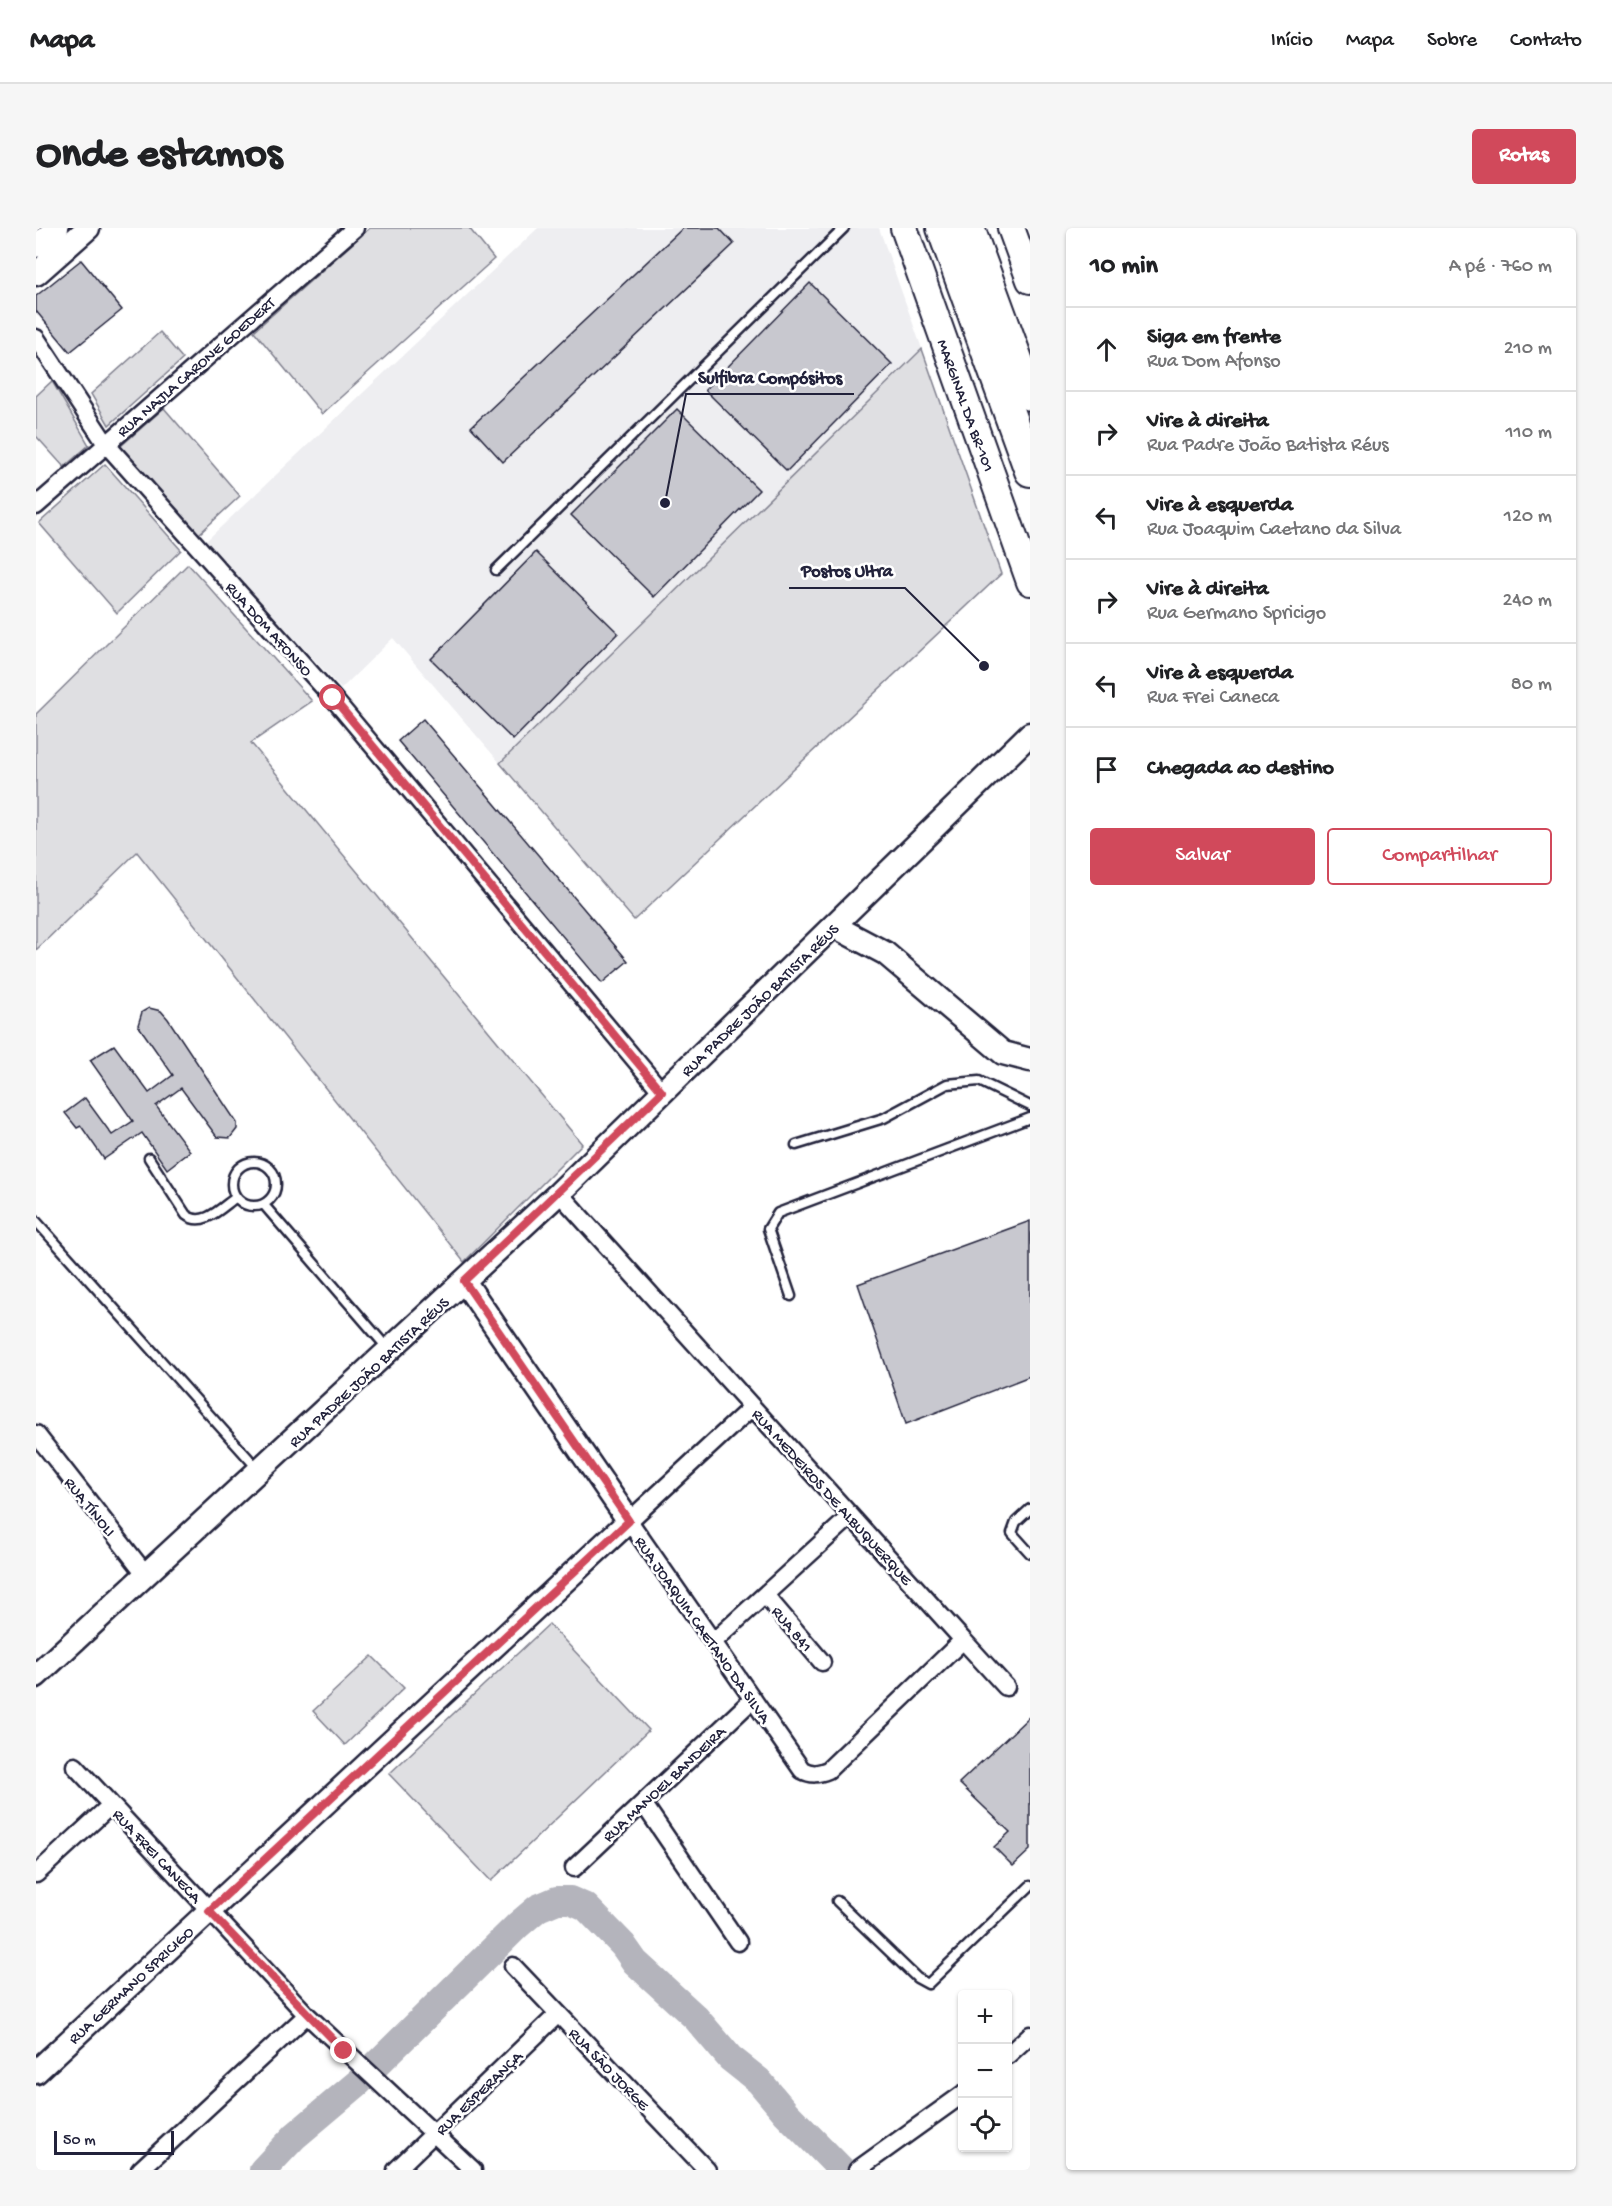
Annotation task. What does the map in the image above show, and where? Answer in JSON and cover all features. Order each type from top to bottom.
[{"type":"highway","points":[[942,228],[1030,471]]},
{"type":"highway","points":[[969,228],[1030,395]]},
{"type":"main road","points":[[36,246],[57,228]]},
{"type":"main road","points":[[36,274],[88,228]]},
{"type":"main road","name":"MARGINAL DA BR-101","points":[[904,228],[1030,582]]},
{"type":"main road","points":[[1011,228],[1030,280]]},
{"type":"main road","name":"RUA PADRE JOÃO BATISTA RÉUS","points":[[36,1676],[260,1472],[559,1193],[1030,734]]},
{"type":"main road","points":[[834,926],[885,953],[1003,1053],[1030,1060]]},
{"type":"main road","name":"RUA JOAQUIM CAETANO DA SILVA","points":[[464,1281],[629,1521]]},
{"type":"main road","name":"RUA GERMANO SPRICIGO","points":[[36,2072],[629,1521]]},
{"type":"street","name":"RUA NAJLA CARONE GOEDERT","points":[[36,506],[355,228]]},
{"type":"street","name":"RUA DOM AFONSO","points":[[36,338],[106,444],[333,698],[662,1092]]},
{"type":"street","name":"RUA MEDEIROS DE ALBUQUERQUE","points":[[559,1193],[1006,1687]]},
{"type":"street","name":"RUA GERMANO SPRICIGO","points":[[629,1521],[752,1407]]},
{"type":"street","name":"RUA TÍNOLI","points":[[36,1434],[147,1576]]},
{"type":"street","points":[[713,1642],[851,1516]]},
{"type":"street","name":"RUA JOAQUIM CAETANO DA SILVA","points":[[629,1521],[802,1770],[811,1774],[828,1770],[963,1640]]},
{"type":"street","name":"RUA 841","points":[[765,1595],[822,1662]]},
{"type":"street","name":"RUA MANOEL BANDEIRA","points":[[574,1868],[753,1699]]},
{"type":"street","name":"RUA FREI CANECA","points":[[75,1766],[307,2015],[473,2170]]},
{"type":"street","points":[[643,1803],[738,1942]]},
{"type":"street","points":[[36,1874],[111,1805]]},
{"type":"street","name":"RUA SÃO JORGE","points":[[513,1966],[707,2170]]},
{"type":"street","name":"RUA ESPERANÇA","points":[[396,2170],[558,2014]]},
{"type":"street","points":[[140,2170],[307,2015]]},
{"type":"street","points":[[1012,2051],[1030,2035]]},
{"type":"street","points":[[859,2168],[958,2098]]},
{"type":"lane","points":[[496,570],[844,228]]},
{"type":"lane","points":[[796,1145],[884,1118],[947,1084],[979,1082],[1030,1106]]},
{"type":"lane","points":[[792,1296],[768,1229],[778,1213],[1030,1118]]},
{"type":"lane","points":[[149,1158],[186,1215],[193,1220],[201,1221],[236,1198]]},
{"type":"lane","points":[[260,1161],[272,1168],[277,1181],[274,1195],[264,1205],[249,1206],[236,1198],[231,1185],[235,1171],[246,1162],[260,1161]]},
{"type":"lane","points":[[264,1205],[390,1351]]},
{"type":"lane","points":[[36,1221],[260,1472]]},
{"type":"lane","points":[[1030,1509],[1016,1522],[1012,1533],[1030,1553]]},
{"type":"lane","points":[[837,1901],[917,1978],[928,1984],[1030,1886]]},
{"type":"shaded area","points":[[370,228],[469,228],[494,259],[322,414],[254,331]]},
{"type":"shaded area","points":[[538,228],[879,228],[922,349],[500,763],[393,638],[341,689],[206,541]]},
{"type":"shaded area","points":[[160,332],[183,359],[109,425],[91,394]]},
{"type":"shaded area","points":[[922,349],[1001,574],[634,920],[500,763]]},
{"type":"shaded area","points":[[52,381],[89,445],[64,467],[36,436],[36,396]]},
{"type":"shaded area","points":[[164,408],[240,496],[198,535],[124,456],[121,446]]},
{"type":"shaded area","points":[[105,464],[181,550],[117,613],[39,523]]},
{"type":"shaded area","points":[[188,564],[312,701],[251,743],[582,1144],[464,1262],[137,852],[36,950],[36,714]]},
{"type":"shaded area","points":[[549,1624],[649,1730],[491,1881],[389,1774]]},
{"type":"shaded area","points":[[372,1656],[404,1688],[345,1745],[313,1711]]},
{"type":"building","points":[[683,228],[719,228],[734,244],[503,462],[471,427]]},
{"type":"building","points":[[81,260],[122,310],[70,352],[36,311],[36,296]]},
{"type":"building","points":[[810,283],[892,364],[787,471],[705,390]]},
{"type":"building","points":[[677,409],[759,490],[654,597],[571,515]]},
{"type":"building","points":[[536,552],[618,633],[513,740],[431,659]]},
{"type":"building","points":[[423,719],[628,961],[602,983],[398,741]]},
{"type":"building","points":[[149,1008],[161,1011],[168,1019],[237,1123],[237,1129],[230,1138],[217,1137],[181,1088],[156,1106],[190,1151],[167,1169],[142,1133],[104,1159],[81,1126],[77,1128],[65,1113],[85,1098],[112,1135],[133,1121],[90,1060],[114,1045],[149,1093],[173,1075],[138,1025],[142,1012]]},
{"type":"building","points":[[1030,1221],[1030,1376],[906,1424],[858,1284]]},
{"type":"building","points":[[1030,1716],[1030,1850],[1013,1866],[994,1847],[1010,1832],[959,1783]]},
{"type":"waterway","points":[[376,2065],[518,1925],[538,1908],[557,1900],[570,1900],[586,1907],[623,1945],[635,1962],[696,2018],[730,2058],[759,2081],[786,2113],[842,2170]]},
{"type":"waterway","points":[[263,2170],[295,2136],[359,2082]]},
{"type":"place","name":"Sulfibra Compósitos","points":[[665,503]]},
{"type":"place","name":"Postos Ultra","points":[[984,666]]},
{"type":"route","points":[[333,698],[662,1092],[559,1193],[464,1281],[629,1521],[209,1911],[344,2051]]}]
